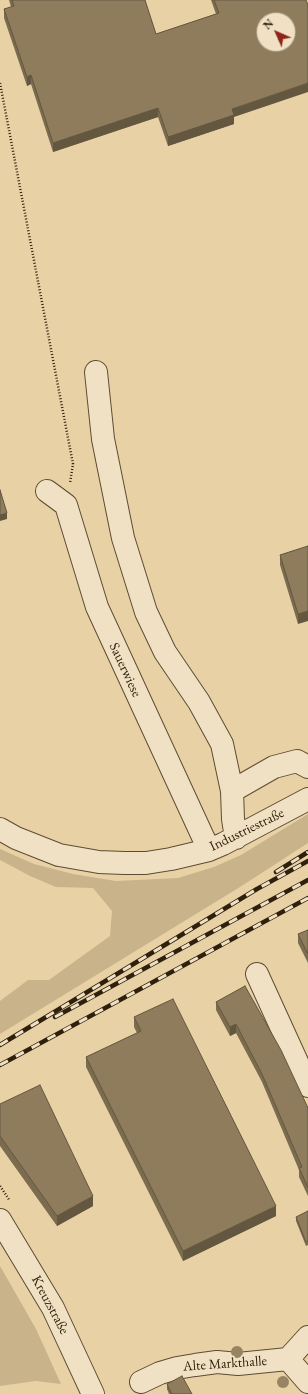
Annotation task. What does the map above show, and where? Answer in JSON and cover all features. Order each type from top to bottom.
[{"type":"street","points":[[96,372],[104,438],[123,538],[146,612],[166,652],[199,702],[222,744],[232,791],[233,819],[236,838]]},
{"type":"street","name":"Sauerwiese","points":[[47,491],[66,505],[97,607],[209,850]]},
{"type":"street","points":[[232,791],[274,767],[297,761],[308,767]]},
{"type":"street","name":"Industriestraße","points":[[0,829],[16,838],[59,855],[99,862],[146,863],[209,850],[236,838],[308,799]]},
{"type":"street","points":[[257,974],[308,1086]]},
{"type":"street","name":"Kreuzstraße","points":[[0,1220],[52,1308],[93,1394]]},
{"type":"street","points":[[308,1337],[288,1359],[308,1382]]},
{"type":"street","name":"Alte Markthalle","points":[[141,1382],[160,1373],[195,1365],[217,1362],[238,1364],[288,1359]]},
{"type":"path","points":[[0,83],[73,464]]},
{"type":"shaded area","points":[[308,814],[308,843],[240,887],[0,1034],[0,1001],[28,980],[49,980],[110,936],[112,911],[93,888],[56,887],[30,876],[0,860],[0,849],[34,864],[73,874],[116,881],[178,878],[214,867],[241,855]]},
{"type":"shaded area","points":[[0,1266],[36,1329],[61,1384],[36,1381],[0,1386]]},
{"type":"building","points":[[12,0],[145,0],[156,34],[219,13],[214,0],[306,0],[308,5],[308,83],[232,109],[234,115],[168,137],[158,108],[53,143],[31,75],[27,77],[4,9],[14,6]]},
{"type":"building","points":[[0,490],[7,513],[0,515]]},
{"type":"building","points":[[308,546],[308,611],[298,614],[280,555]]},
{"type":"building","points":[[308,930],[308,954],[298,934]]},
{"type":"building","points":[[245,986],[281,1050],[308,1108],[308,1187],[299,1168],[302,1167],[262,1074],[236,1024],[230,1027],[216,1002]]},
{"type":"building","points":[[173,999],[276,1206],[183,1251],[86,1057],[141,1031],[134,1017]]},
{"type":"building","points":[[40,1085],[93,1196],[57,1216],[0,1136],[0,1104]]},
{"type":"building","points":[[308,1211],[308,1241],[306,1242],[296,1217]]},
{"type":"building","points":[[182,1376],[192,1394],[172,1394],[167,1384]]},
{"type":"railway","points":[[276,872],[308,852]]},
{"type":"railway","points":[[0,1045],[257,889],[308,861]]},
{"type":"railway","points":[[55,1017],[308,880]]},
{"type":"railway","points":[[0,1065],[308,898]]}]
